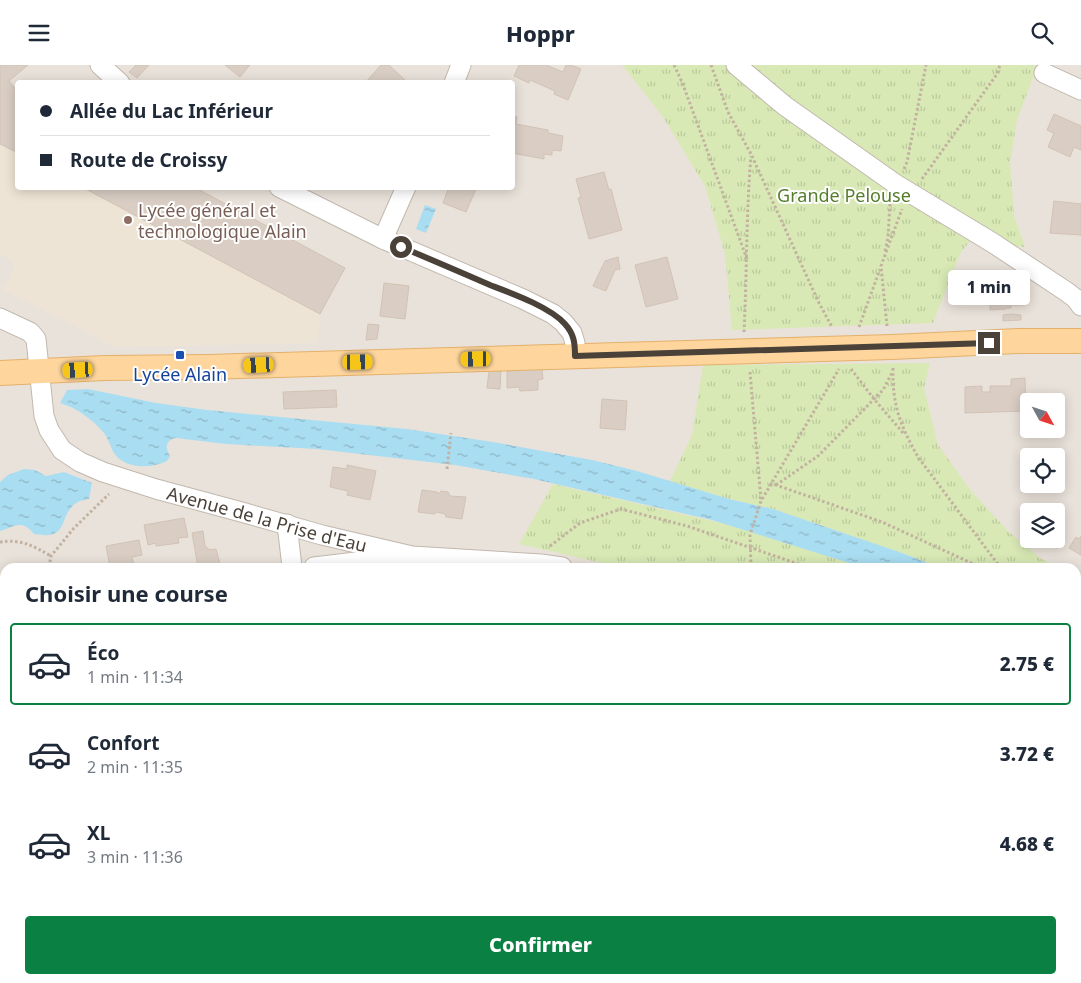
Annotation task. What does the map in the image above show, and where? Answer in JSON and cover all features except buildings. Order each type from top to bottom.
[{"type":"main road","points":[[0,373],[105,368],[208,367],[575,356],[890,338],[1014,342],[1081,341]]},
{"type":"street","points":[[100,65],[117,80]]},
{"type":"street","points":[[455,80],[462,65]]},
{"type":"street","points":[[736,65],[785,105],[897,185],[1067,292],[1081,306]]},
{"type":"street","points":[[1044,73],[1081,90]]},
{"type":"street","points":[[284,190],[383,239],[523,299],[553,314],[572,333],[575,343],[575,356]]},
{"type":"street","points":[[383,239],[405,190]]},
{"type":"street","name":"Avenue de la Prise d'Eau","points":[[0,318],[34,335],[44,416],[49,430],[55,442],[80,462],[122,478],[286,525],[412,556],[528,563]]},
{"type":"street","points":[[286,525],[291,563]]},
{"type":"street","points":[[318,563],[324,549],[322,535]]},
{"type":"street","points":[[351,563],[412,556]]},
{"type":"path","points":[[674,65],[686,91],[747,259]]},
{"type":"path","points":[[711,65],[728,112],[751,154],[814,292],[834,330]]},
{"type":"path","points":[[744,337],[747,204],[751,154]]},
{"type":"path","points":[[890,338],[894,404],[906,437]]},
{"type":"path","points":[[847,363],[906,437],[918,457],[997,563]]},
{"type":"path","points":[[751,563],[750,535],[761,501],[840,367]]},
{"type":"path","points":[[750,369],[761,501]]},
{"type":"path","points":[[776,485],[818,456],[883,390],[893,373]]},
{"type":"path","points":[[448,469],[452,433]]},
{"type":"path","points":[[50,563],[52,556],[74,528],[109,494],[122,478]]},
{"type":"path","points":[[770,484],[882,522],[971,563]]},
{"type":"path","points":[[528,563],[580,523],[621,509],[687,526],[795,563]]},
{"type":"path","points":[[0,542],[25,543],[52,556]]},
{"type":"shaded area","points":[[0,65],[1081,65],[1081,563],[0,563]]},
{"type":"shaded area","name":"Lycée général et technologique Alain","points":[[0,65],[28,65],[9,81],[15,89],[15,190],[198,190],[345,268],[320,314],[318,343],[115,347],[2,289],[14,268],[11,260],[0,253]]},
{"type":"green space","name":"Grande Pelouse","points":[[622,65],[1041,65],[1037,67],[1017,120],[1010,162],[1014,215],[1025,247],[969,242],[960,254],[933,323],[732,330],[725,254],[705,186],[663,117]]},
{"type":"green space","points":[[930,363],[924,388],[938,445],[972,492],[1008,531],[1020,541],[1020,548],[1028,548],[1049,563],[928,563],[773,509],[729,499],[670,481],[692,435],[703,365]]},
{"type":"green space","points":[[553,484],[733,526],[849,563],[602,563],[519,544]]},
{"type":"water","points":[[425,205],[436,209],[426,233],[416,229]]},
{"type":"water","points":[[88,389],[156,403],[207,410],[407,429],[592,460],[637,471],[729,499],[773,509],[928,563],[849,563],[712,520],[534,479],[455,465],[317,449],[226,444],[176,438],[168,442],[167,450],[170,456],[167,461],[161,464],[146,466],[131,465],[118,458],[106,435],[94,423],[78,411],[60,403],[67,390]]},
{"type":"water","points":[[24,469],[35,470],[46,476],[64,472],[92,483],[89,499],[79,501],[71,507],[59,530],[54,534],[34,534],[30,529],[22,525],[0,531],[0,482],[8,475]]},
{"type":"place","name":"Lycée général et technologique Alain","points":[[128,220]]},
{"type":"place","name":"Lycée Alain","points":[[180,355]]},
{"type":"route","points":[[401,247],[523,299],[553,314],[572,333],[575,343],[575,356],[989,343]]}]
